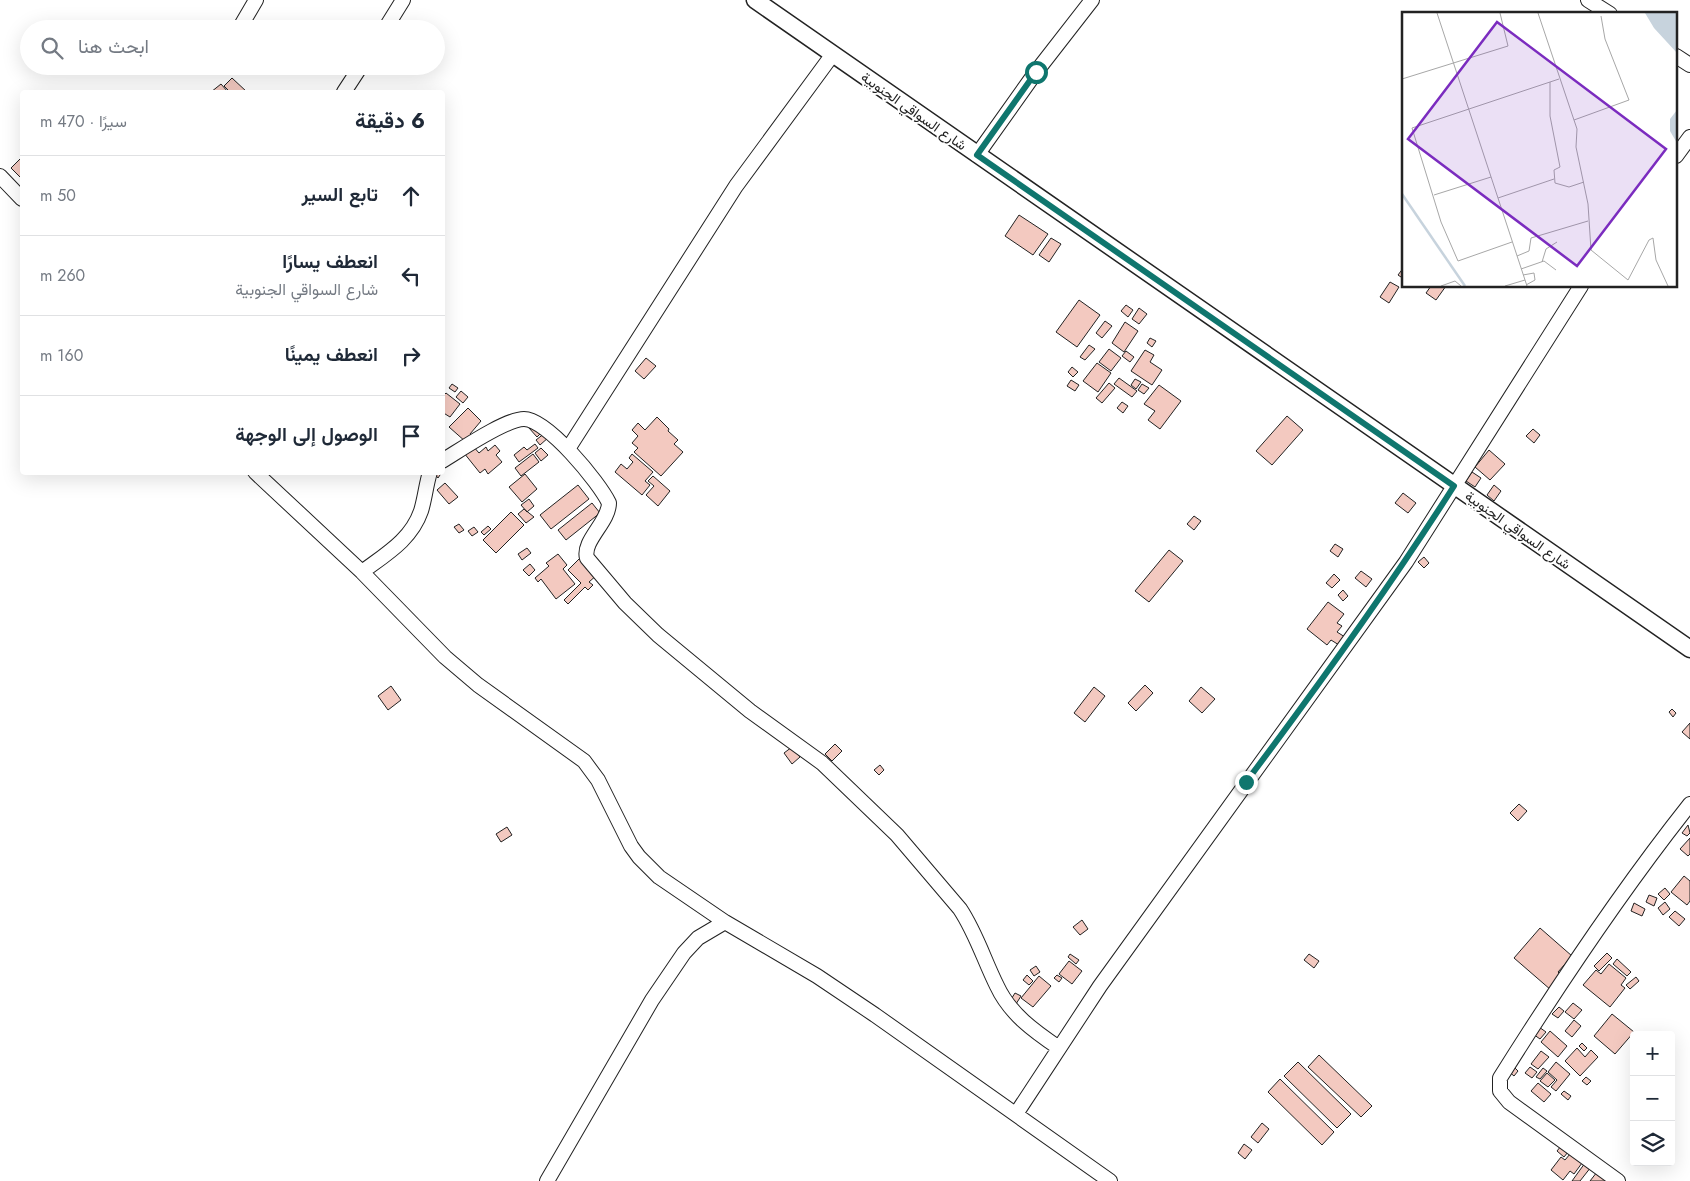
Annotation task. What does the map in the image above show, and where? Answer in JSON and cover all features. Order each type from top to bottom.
[{"type":"street","points":[[244,20],[256,0]]},
{"type":"street","points":[[391,20],[404,0]]},
{"type":"street","name":"شارع السواقي الجنوبية","points":[[755,0],[1690,649]]},
{"type":"street","points":[[977,155],[1036,72],[1092,0]]},
{"type":"street","points":[[1588,0],[1607,12]]},
{"type":"street","points":[[568,450],[736,186],[833,54]]},
{"type":"street","points":[[1678,57],[1690,65]]},
{"type":"street","points":[[345,90],[355,75]]},
{"type":"street","points":[[1678,153],[1690,138]]},
{"type":"street","points":[[0,176],[20,197]]},
{"type":"street","points":[[1016,1114],[1100,986],[1406,562],[1580,288]]},
{"type":"street","points":[[445,459],[503,426],[523,419],[533,420],[543,426],[568,450],[609,503],[606,516],[587,548],[587,558],[625,603],[658,635],[750,710],[822,763],[904,842],[960,909],[977,940],[997,986],[1016,1014],[1059,1048]]},
{"type":"street","points":[[258,475],[362,572],[445,657],[478,685],[584,761],[598,780],[614,816],[639,858],[659,877],[725,922],[817,976],[944,1062],[1110,1181]]},
{"type":"street","points":[[362,572],[404,540],[412,530],[420,512],[429,475]]},
{"type":"street","points":[[1618,1181],[1509,1102],[1500,1091],[1500,1078],[1548,1002],[1642,865],[1690,804]]},
{"type":"street","points":[[547,1181],[652,1000],[684,953],[698,938],[725,922]]},
{"type":"building","points":[[232,78],[245,90],[228,90],[224,86]]},
{"type":"building","points":[[221,84],[226,90],[214,90]]},
{"type":"building","points":[[20,159],[20,177],[11,168]]},
{"type":"building","points":[[1019,215],[1048,234],[1033,255],[1005,236]]},
{"type":"building","points":[[1051,238],[1061,244],[1049,262],[1039,255]]},
{"type":"building","points":[[1402,270],[1402,278],[1398,275]]},
{"type":"building","points":[[1390,282],[1399,287],[1389,303],[1380,297]]},
{"type":"building","points":[[1430,288],[1445,288],[1436,300],[1426,293]]},
{"type":"building","points":[[1079,300],[1100,315],[1077,347],[1056,332]]},
{"type":"building","points":[[1126,305],[1133,310],[1128,317],[1121,311]]},
{"type":"building","points":[[1139,308],[1147,314],[1139,324],[1132,319]]},
{"type":"building","points":[[1105,321],[1112,326],[1102,338],[1096,333]]},
{"type":"building","points":[[1125,322],[1138,331],[1124,352],[1112,343]]},
{"type":"building","points":[[1150,338],[1156,341],[1152,347],[1147,343]]},
{"type":"building","points":[[1089,345],[1095,349],[1085,360],[1080,357]]},
{"type":"building","points":[[1109,349],[1121,358],[1111,371],[1099,362]]},
{"type":"building","points":[[1145,350],[1154,355],[1150,362],[1162,370],[1152,385],[1131,371]]},
{"type":"building","points":[[1126,351],[1134,357],[1130,362],[1122,356]]},
{"type":"building","points":[[646,358],[656,366],[644,379],[635,371]]},
{"type":"building","points":[[1097,363],[1111,373],[1098,392],[1083,381]]},
{"type":"building","points":[[1072,367],[1078,372],[1073,377],[1068,372]]},
{"type":"building","points":[[1119,378],[1137,391],[1132,397],[1114,384]]},
{"type":"building","points":[[1135,379],[1141,382],[1136,389],[1131,385]]},
{"type":"building","points":[[1071,380],[1079,385],[1075,391],[1067,386]]},
{"type":"building","points":[[1109,383],[1115,388],[1102,403],[1096,398]]},
{"type":"building","points":[[452,384],[458,388],[455,392],[449,388]]},
{"type":"building","points":[[1142,384],[1149,388],[1144,394],[1138,390]]},
{"type":"building","points":[[1159,385],[1181,401],[1160,429],[1148,420],[1155,411],[1144,404]]},
{"type":"building","points":[[461,391],[468,397],[463,403],[456,397]]},
{"type":"building","points":[[445,394],[460,404],[450,417],[445,414]]},
{"type":"building","points":[[1122,402],[1128,406],[1123,413],[1117,408]]},
{"type":"building","points":[[468,408],[481,421],[466,442],[449,427]]},
{"type":"building","points":[[1287,416],[1303,430],[1272,465],[1256,451]]},
{"type":"building","points":[[657,417],[678,440],[674,444],[683,452],[661,476],[634,452],[638,448],[632,443],[638,436],[632,430],[638,423],[645,430]]},
{"type":"building","points":[[534,424],[541,433],[537,437],[529,428]]},
{"type":"building","points":[[1533,429],[1540,435],[1534,443],[1526,436]]},
{"type":"building","points":[[545,433],[549,437],[540,445],[536,440]]},
{"type":"building","points":[[535,444],[538,448],[519,462],[514,455],[524,447],[527,450]]},
{"type":"building","points":[[495,445],[500,451],[496,455],[502,462],[488,474],[485,469],[480,473],[464,453],[473,446],[479,453],[486,447],[488,451]]},
{"type":"building","points":[[541,448],[548,455],[541,461],[535,453]]},
{"type":"building","points":[[1489,450],[1505,464],[1490,480],[1475,467]]},
{"type":"building","points":[[533,454],[539,462],[521,476],[515,468]]},
{"type":"building","points":[[632,454],[653,472],[645,481],[650,485],[642,495],[615,472],[621,464],[627,469],[633,462],[629,458]]},
{"type":"building","points":[[1472,472],[1481,478],[1475,487],[1466,481]]},
{"type":"building","points":[[525,474],[537,489],[522,502],[509,487]]},
{"type":"building","points":[[653,476],[670,491],[658,506],[646,495],[654,486],[648,481]]},
{"type":"building","points":[[445,483],[458,497],[449,504],[437,490]]},
{"type":"building","points":[[578,485],[589,499],[551,529],[540,515]]},
{"type":"building","points":[[1494,485],[1501,491],[1494,501],[1487,495]]},
{"type":"building","points":[[1403,493],[1416,503],[1408,513],[1395,503]]},
{"type":"building","points":[[529,499],[534,506],[527,512],[521,505]]},
{"type":"building","points":[[592,503],[600,513],[566,540],[558,530]]},
{"type":"building","points":[[524,509],[534,517],[526,523],[518,514]]},
{"type":"building","points":[[511,512],[524,525],[496,553],[483,540]]},
{"type":"building","points":[[1194,516],[1201,521],[1194,530],[1187,524]]},
{"type":"building","points":[[459,524],[464,530],[459,533],[454,527]]},
{"type":"building","points":[[488,526],[491,529],[484,535],[481,532]]},
{"type":"building","points":[[474,527],[478,532],[472,536],[468,531]]},
{"type":"building","points":[[1335,544],[1343,549],[1338,557],[1330,551]]},
{"type":"building","points":[[527,548],[531,553],[522,560],[518,554]]},
{"type":"building","points":[[1169,550],[1183,561],[1149,602],[1135,591]]},
{"type":"building","points":[[558,554],[567,565],[563,569],[575,584],[556,599],[541,579],[538,582],[535,578],[549,566],[546,563]]},
{"type":"building","points":[[581,557],[598,574],[589,582],[593,585],[588,590],[585,587],[568,604],[564,600],[581,583],[568,570]]},
{"type":"building","points":[[1424,557],[1429,563],[1424,568],[1418,562]]},
{"type":"building","points":[[530,564],[535,570],[529,576],[523,570]]},
{"type":"building","points":[[1361,571],[1372,579],[1366,587],[1355,578]]},
{"type":"building","points":[[1334,574],[1340,580],[1332,588],[1326,583]]},
{"type":"building","points":[[1343,590],[1348,596],[1343,601],[1338,595]]},
{"type":"building","points":[[1328,602],[1344,614],[1337,623],[1342,626],[1337,632],[1345,637],[1339,645],[1331,640],[1327,645],[1307,629]]},
{"type":"building","points":[[1145,685],[1153,693],[1136,711],[1128,703]]},
{"type":"building","points":[[391,686],[401,700],[388,710],[378,696]]},
{"type":"building","points":[[1094,687],[1105,696],[1085,722],[1074,713]]},
{"type":"building","points":[[1201,687],[1215,699],[1202,713],[1189,701]]},
{"type":"building","points":[[1672,709],[1676,713],[1673,717],[1669,712]]},
{"type":"building","points":[[1690,723],[1690,739],[1682,732]]},
{"type":"building","points":[[835,744],[842,751],[832,761],[825,754]]},
{"type":"building","points":[[792,747],[800,757],[792,764],[784,753]]},
{"type":"building","points":[[880,765],[884,770],[879,775],[874,770]]},
{"type":"building","points":[[1519,804],[1527,811],[1518,821],[1510,813]]},
{"type":"building","points":[[1688,825],[1690,833],[1687,836],[1682,833]]},
{"type":"building","points":[[507,827],[512,835],[501,842],[496,834]]},
{"type":"building","points":[[1690,838],[1690,854],[1688,856],[1680,849]]},
{"type":"building","points":[[1684,876],[1690,881],[1690,901],[1687,905],[1671,892]]},
{"type":"building","points":[[1665,888],[1670,894],[1664,900],[1658,894]]},
{"type":"building","points":[[1649,895],[1657,898],[1654,906],[1646,902]]},
{"type":"building","points":[[1665,902],[1670,909],[1663,915],[1658,908]]},
{"type":"building","points":[[1634,903],[1645,909],[1642,916],[1631,911]]},
{"type":"building","points":[[1675,911],[1685,919],[1679,926],[1669,917]]},
{"type":"building","points":[[1082,920],[1088,929],[1080,935],[1073,927]]},
{"type":"building","points":[[1540,928],[1572,956],[1558,972],[1563,977],[1551,990],[1514,958]]},
{"type":"building","points":[[1607,953],[1612,958],[1599,971],[1594,966]]},
{"type":"building","points":[[1070,954],[1079,960],[1076,964],[1068,957]]},
{"type":"building","points":[[1309,954],[1319,961],[1314,968],[1304,960]]},
{"type":"building","points":[[1617,959],[1631,972],[1627,976],[1613,964]]},
{"type":"building","points":[[1069,961],[1082,971],[1072,984],[1059,974]]},
{"type":"building","points":[[1609,964],[1626,978],[1621,985],[1625,988],[1610,1007],[1583,985],[1596,970],[1601,974]]},
{"type":"building","points":[[1036,966],[1040,972],[1034,976],[1030,970]]},
{"type":"building","points":[[1027,975],[1033,981],[1029,985],[1023,980]]},
{"type":"building","points":[[1057,975],[1062,978],[1059,982],[1054,978]]},
{"type":"building","points":[[1039,976],[1051,986],[1033,1007],[1021,998]]},
{"type":"building","points":[[1636,977],[1639,981],[1630,989],[1626,985]]},
{"type":"building","points":[[1015,993],[1021,996],[1016,1004],[1010,1001]]},
{"type":"building","points":[[1573,1003],[1582,1010],[1574,1019],[1565,1012]]},
{"type":"building","points":[[1559,1007],[1564,1011],[1558,1018],[1552,1014]]},
{"type":"building","points":[[1612,1014],[1633,1031],[1630,1031],[1630,1037],[1615,1054],[1594,1036]]},
{"type":"building","points":[[1574,1020],[1581,1026],[1572,1037],[1565,1031]]},
{"type":"building","points":[[1539,1027],[1546,1032],[1540,1039],[1533,1034]]},
{"type":"building","points":[[1550,1031],[1567,1046],[1558,1057],[1541,1042]]},
{"type":"building","points":[[1582,1043],[1587,1048],[1584,1051],[1579,1046]]},
{"type":"building","points":[[1577,1048],[1585,1057],[1591,1050],[1598,1057],[1580,1076],[1565,1061]]},
{"type":"building","points":[[1541,1051],[1549,1057],[1538,1069],[1531,1064]]},
{"type":"building","points":[[1319,1055],[1372,1106],[1361,1117],[1308,1067]]},
{"type":"building","points":[[1298,1062],[1351,1114],[1337,1128],[1284,1076]]},
{"type":"building","points":[[1556,1062],[1570,1074],[1556,1091],[1551,1087],[1557,1080],[1548,1072]]},
{"type":"building","points":[[1512,1065],[1518,1071],[1514,1076],[1507,1070]]},
{"type":"building","points":[[1530,1067],[1537,1072],[1532,1078],[1525,1073]]},
{"type":"building","points":[[1543,1068],[1547,1071],[1540,1079],[1536,1077]]},
{"type":"building","points":[[1547,1073],[1555,1080],[1548,1087],[1540,1081]]},
{"type":"building","points":[[1586,1077],[1591,1081],[1587,1085],[1582,1081]]},
{"type":"building","points":[[1280,1079],[1334,1132],[1322,1145],[1268,1092]]},
{"type":"building","points":[[1538,1083],[1551,1094],[1544,1102],[1531,1091]]},
{"type":"building","points":[[1564,1091],[1571,1096],[1568,1100],[1561,1094]]},
{"type":"building","points":[[1262,1123],[1269,1129],[1258,1143],[1251,1137]]},
{"type":"building","points":[[1244,1144],[1252,1150],[1245,1159],[1238,1153]]},
{"type":"building","points":[[1561,1146],[1568,1152],[1564,1157],[1557,1151]]},
{"type":"building","points":[[1570,1154],[1582,1163],[1574,1174],[1570,1171],[1563,1180],[1551,1170],[1561,1157],[1565,1160]]},
{"type":"building","points":[[1585,1163],[1591,1167],[1580,1181],[1572,1181]]},
{"type":"building","points":[[1597,1172],[1607,1181],[1590,1181]]},
{"type":"route","points":[[1036,72],[977,155],[1454,486],[1406,562],[1310,698],[1282,732],[1246,782]]}]
